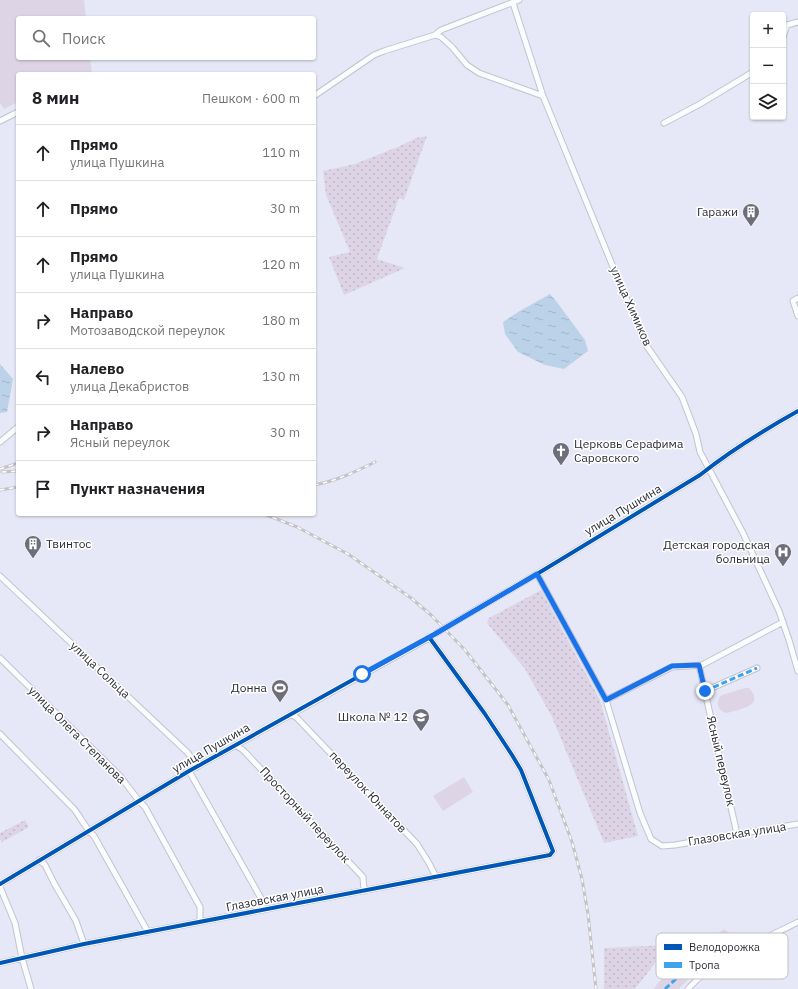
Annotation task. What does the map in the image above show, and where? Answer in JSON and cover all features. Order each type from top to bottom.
[{"type":"street","points":[[316,95],[374,55],[435,35],[441,30],[519,0]]},
{"type":"street","name":"улица Химиков","points":[[513,3],[543,96],[646,345],[682,397],[696,434],[700,452],[743,534],[783,622],[798,671]]},
{"type":"street","points":[[786,28],[787,25],[798,22]]},
{"type":"street","points":[[435,35],[441,37],[452,47],[467,65],[479,73],[543,96]]},
{"type":"street","points":[[664,123],[700,104],[750,74]]},
{"type":"street","points":[[0,121],[16,113]]},
{"type":"street","points":[[798,298],[793,301],[798,316]]},
{"type":"street","name":"улица Пушкина","points":[[0,884],[189,771],[429,638],[537,574],[700,475],[722,458],[798,411]]},
{"type":"street","points":[[0,442],[16,429]]},
{"type":"street","name":"Глазовская улица","points":[[537,574],[606,700],[640,813],[651,840],[662,846],[675,845],[798,824]]},
{"type":"street","name":"улица Сольца","points":[[0,576],[188,753],[197,767]]},
{"type":"street","points":[[606,700],[672,666],[702,664],[783,622]]},
{"type":"street","name":"Глазовская улица","points":[[0,963],[84,944],[550,855],[553,851],[521,770],[485,714],[429,638]]},
{"type":"street","name":"улица Олега Степанова","points":[[0,658],[120,776],[145,807],[200,907],[200,922]]},
{"type":"street","name":"Ясный переулок","points":[[699,665],[737,834]]},
{"type":"street","points":[[705,691],[757,668]]},
{"type":"street","name":"переулок Юннатов","points":[[291,714],[297,718],[417,844],[436,877]]},
{"type":"street","points":[[0,734],[82,819],[89,831],[94,836],[148,932]]},
{"type":"street","name":"Просторный переулок","points":[[236,745],[243,750],[363,877],[364,891]]},
{"type":"street","points":[[189,771],[262,900],[263,910]]},
{"type":"street","points":[[39,860],[45,865],[76,921],[84,944]]},
{"type":"street","points":[[0,887],[15,923],[30,989]]},
{"type":"street","points":[[776,933],[798,922]]},
{"type":"street","points":[[688,989],[698,979]]},
{"type":"shaded area","points":[[0,0],[84,0],[86,16],[16,16],[16,60],[90,60],[92,72],[16,72],[16,103],[4,109],[0,103]]},
{"type":"shaded area","points":[[427,136],[404,200],[399,198],[377,259],[405,268],[344,295],[329,257],[350,252],[326,195],[323,171],[355,164],[416,138]]},
{"type":"shaded area","points":[[541,590],[600,700],[638,836],[604,843],[552,717],[525,669],[487,623],[489,618]]},
{"type":"shaded area","points":[[749,688],[753,694],[753,703],[744,708],[727,713],[721,711],[718,706],[718,700],[722,695]]},
{"type":"shaded area","points":[[464,777],[473,792],[443,811],[433,796]]},
{"type":"shaded area","points":[[25,820],[29,827],[2,842],[0,839],[0,833]]},
{"type":"shaded area","points":[[724,929],[729,933],[718,933]]},
{"type":"shaded area","points":[[656,946],[656,962],[635,989],[604,989],[604,948]]},
{"type":"shaded area","points":[[662,979],[689,979],[679,989],[654,989]]},
{"type":"water","points":[[550,294],[585,340],[588,351],[564,369],[545,365],[518,352],[505,334],[503,322]]},
{"type":"water","points":[[0,364],[13,379],[7,412],[0,413]]},
{"type":"railway","points":[[316,484],[338,479],[375,462]]},
{"type":"railway","points":[[0,469],[16,464]]},
{"type":"railway","points":[[2,472],[16,471]]},
{"type":"railway","points":[[0,490],[16,487]]},
{"type":"railway","points":[[269,516],[297,527],[348,554],[411,598],[431,615],[465,650],[508,705],[549,780],[572,842],[582,879],[588,914],[596,989]]},
{"type":"marked path","points":[[705,691],[757,668]]},
{"type":"marked path","points":[[665,989],[676,979]]},
{"type":"cycle path","points":[[0,884],[189,771],[435,634],[537,574],[700,475],[748,441],[798,411]]},
{"type":"cycle path","points":[[0,963],[84,944],[550,855],[553,851],[521,770],[485,714],[429,637]]},
{"type":"place","name":"Гаражи","points":[[751,227]]},
{"type":"place","name":"Церковь Серафима Саровского","points":[[561,466]]},
{"type":"place","name":"Твинтос","points":[[33,559]]},
{"type":"place","name":"Детская городская больница","points":[[783,567]]},
{"type":"place","name":"Донна","points":[[280,703]]},
{"type":"place","name":"Школа № 12","points":[[421,732]]},
{"type":"route","points":[[362,674],[435,634],[537,574],[606,700],[672,666],[699,665],[705,691]]}]
